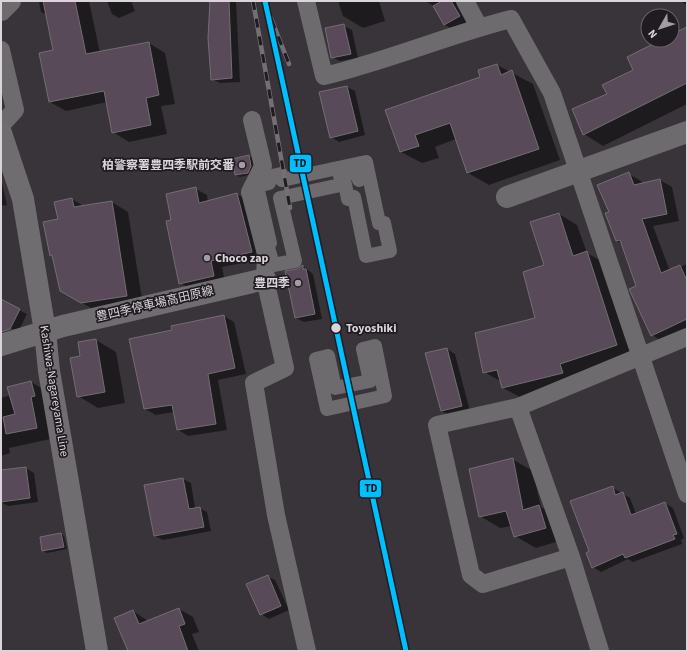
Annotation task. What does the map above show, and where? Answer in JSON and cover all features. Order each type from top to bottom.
[{"type":"main road","name":"Kashiwa-Nagareyama Line","points":[[1,133],[23,199],[45,331],[49,370],[97,651]]},
{"type":"main road","name":"豊四季停車場高田原線","points":[[1,345],[45,331],[265,279]]},
{"type":"street","points":[[1,10],[10,1]]},
{"type":"street","points":[[306,1],[324,76],[357,68],[511,19],[552,93],[687,494]]},
{"type":"street","points":[[465,1],[479,28]]},
{"type":"street","points":[[1,50],[14,110],[1,125]]},
{"type":"street","points":[[252,120],[263,166],[250,192],[266,254],[265,279],[285,368],[254,383],[276,515],[307,651]]},
{"type":"street","points":[[506,197],[577,170],[687,132]]},
{"type":"street","points":[[366,162],[379,223],[384,223],[390,251],[366,256],[354,197],[348,199],[345,184],[280,198],[294,261],[273,265],[267,244],[270,243],[257,186],[269,183],[268,177],[281,174],[282,180],[366,162]]},
{"type":"street","points":[[272,201],[270,191],[357,172],[359,180]]},
{"type":"street","points":[[572,557],[483,584],[471,576],[437,425],[518,407],[640,358],[687,337]]},
{"type":"street","points":[[375,346],[386,396],[327,409],[316,359],[328,356],[335,388],[370,381],[363,349],[375,346]]},
{"type":"street","points":[[329,390],[331,398],[378,388],[376,381]]},
{"type":"street","points":[[518,407],[572,557],[595,650]]},
{"type":"building","points":[[43,1],[75,1],[86,54],[149,42],[159,95],[146,98],[151,125],[112,133],[104,91],[49,102],[39,53],[53,50]]},
{"type":"building","points":[[210,1],[229,1],[232,78],[211,80],[208,38]]},
{"type":"building","points":[[442,1],[451,1],[460,16],[444,25],[433,6]]},
{"type":"building","points":[[344,24],[351,54],[331,58],[325,28]]},
{"type":"building","points":[[687,27],[687,83],[583,135],[572,109],[607,94],[602,85],[633,70],[627,57],[645,48],[680,48],[680,30]]},
{"type":"building","points":[[497,64],[501,75],[512,70],[539,149],[467,173],[450,123],[415,135],[419,146],[400,152],[385,110],[480,77],[478,70]]},
{"type":"building","points":[[347,86],[358,131],[330,138],[319,92]]},
{"type":"building","name":"柏警察署豊四季駅前交番","points":[[249,155],[251,166],[248,173],[235,175],[232,159]]},
{"type":"building","points":[[629,172],[634,185],[660,179],[667,214],[642,219],[661,273],[680,265],[687,281],[687,319],[651,336],[629,289],[636,286],[620,240],[616,241],[605,213],[609,212],[597,185]]},
{"type":"building","points":[[196,187],[199,203],[237,193],[252,252],[211,261],[214,276],[179,284],[166,221],[171,220],[166,194]]},
{"type":"building","points":[[72,198],[74,207],[112,201],[127,296],[81,303],[60,291],[52,255],[50,256],[43,222],[58,219],[54,202]]},
{"type":"building","points":[[559,213],[573,256],[587,251],[617,345],[560,364],[563,373],[502,388],[497,370],[483,373],[475,333],[535,318],[523,272],[544,265],[530,222]]},
{"type":"building","name":"豊四季","points":[[303,265],[303,269],[306,269],[315,314],[295,318],[285,271],[297,269]]},
{"type":"building","points":[[1,299],[20,309],[10,329],[1,332]]},
{"type":"building","points":[[224,315],[235,368],[208,374],[216,424],[177,430],[172,405],[144,409],[129,339],[172,330],[171,326]]},
{"type":"building","points":[[96,339],[105,392],[77,397],[70,358],[80,356],[78,342]]},
{"type":"building","points":[[447,348],[462,406],[441,411],[425,353]]},
{"type":"building","points":[[31,381],[35,396],[31,397],[37,428],[6,434],[3,417],[15,414],[7,387]]},
{"type":"building","points":[[513,458],[523,510],[539,505],[546,528],[514,537],[506,511],[479,517],[469,469]]},
{"type":"building","points":[[26,467],[30,498],[1,502],[1,470]]},
{"type":"building","points":[[183,478],[189,509],[200,507],[204,527],[154,536],[144,485]]},
{"type":"building","points":[[613,486],[615,495],[623,492],[631,515],[665,502],[677,534],[673,535],[675,539],[625,558],[623,554],[592,568],[586,553],[589,551],[570,501]]},
{"type":"building","points":[[61,533],[64,547],[42,551],[40,537]]},
{"type":"building","points":[[268,575],[281,606],[260,615],[246,584]]},
{"type":"building","points":[[179,608],[185,624],[179,626],[188,651],[128,651],[114,618],[133,610],[139,624]]},
{"type":"railway","points":[[253,1],[290,208]]},
{"type":"railway","points":[[265,3],[289,64]]},
{"type":"transit line","name":"TD","points":[[265,1],[406,651]]},
{"type":"place","name":"柏警察署豊四季駅前交番","points":[[242,165]]},
{"type":"place","name":"Choco zap","points":[[207,258]]},
{"type":"place","name":"豊四季","points":[[298,283]]},
{"type":"place","name":"Toyoshiki","points":[[336,328]]}]
